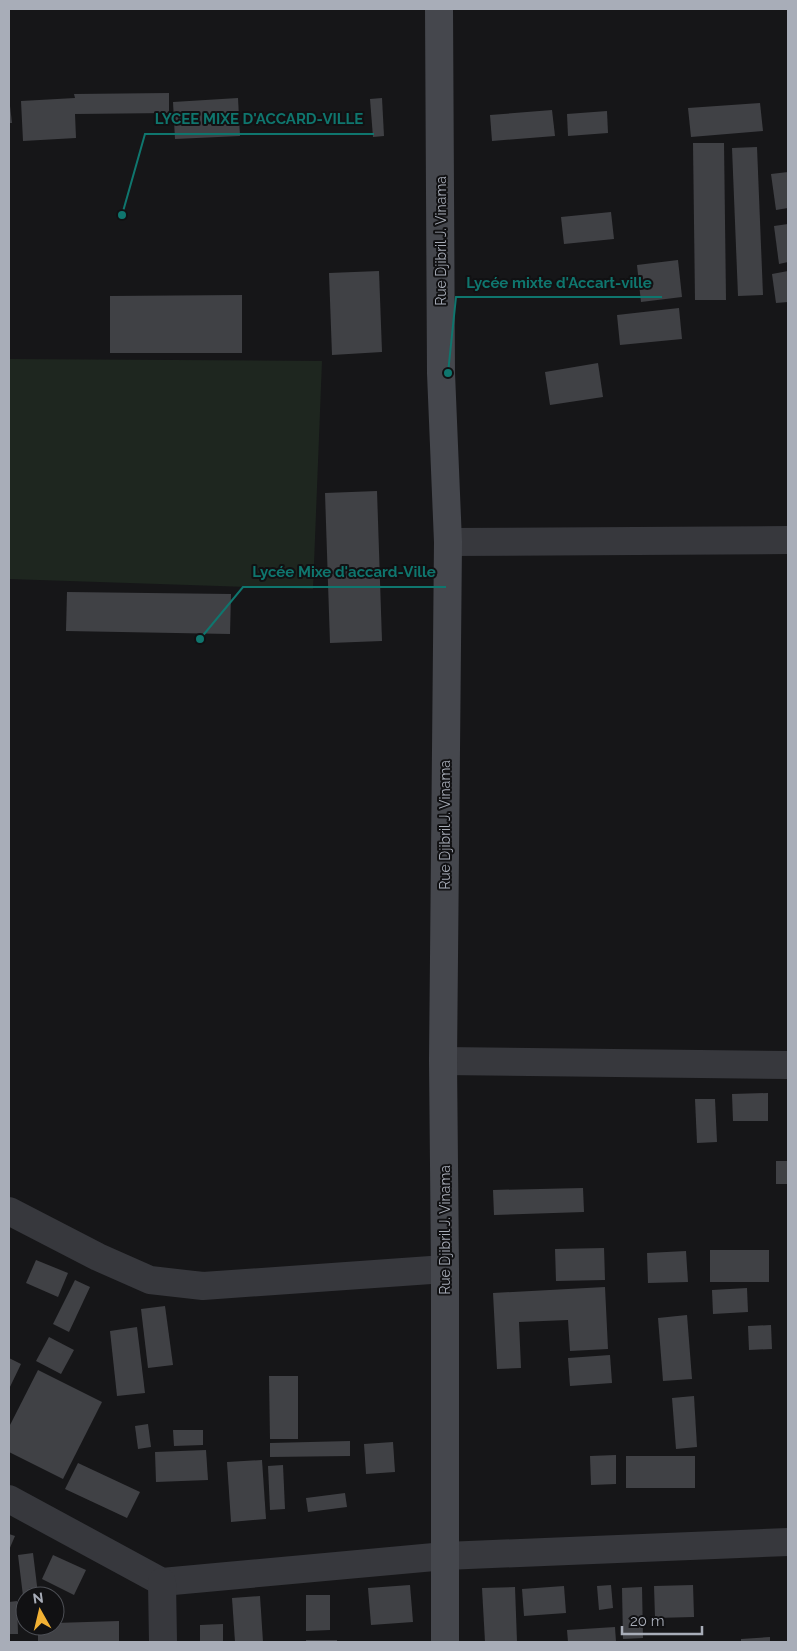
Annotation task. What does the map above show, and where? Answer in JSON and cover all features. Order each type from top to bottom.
[{"type":"street","name":"Rue Djibril J. Vinama","points":[[439,9],[441,373],[448,542],[443,1061],[445,1642]]},
{"type":"street","points":[[448,542],[788,540]]},
{"type":"street","points":[[443,1061],[788,1064]]},
{"type":"street","points":[[9,1211],[150,1280],[203,1286],[445,1269]]},
{"type":"street","points":[[9,1499],[162,1582],[444,1556],[788,1542]]},
{"type":"street","points":[[162,1582],[163,1642]]},
{"type":"shaded area","points":[[9,359],[322,361],[313,589],[9,579]]},
{"type":"building","points":[[169,93],[169,113],[75,114],[76,138],[23,141],[21,101],[75,98],[74,94]]},
{"type":"building","points":[[238,98],[240,136],[175,139],[173,102]]},
{"type":"building","points":[[382,98],[384,136],[373,137],[370,99]]},
{"type":"building","points":[[760,103],[763,131],[691,137],[688,108]]},
{"type":"building","points":[[10,106],[12,123],[9,123]]},
{"type":"building","points":[[552,110],[555,136],[492,141],[490,115]]},
{"type":"building","points":[[607,111],[608,133],[568,136],[567,114]]},
{"type":"building","points":[[693,143],[724,143],[726,300],[695,300]]},
{"type":"building","points":[[757,147],[763,295],[738,296],[732,148]]},
{"type":"building","points":[[788,172],[788,208],[776,210],[771,174]]},
{"type":"building","points":[[611,212],[614,239],[564,244],[561,217]]},
{"type":"building","points":[[788,224],[788,262],[779,264],[774,226]]},
{"type":"building","points":[[678,260],[682,297],[641,302],[637,265]]},
{"type":"building","points":[[379,271],[382,352],[332,355],[329,273]]},
{"type":"building","points":[[788,271],[788,302],[776,303],[772,274]]},
{"type":"building","points":[[242,295],[242,353],[110,353],[110,296]]},
{"type":"building","points":[[679,308],[682,339],[620,345],[617,315]]},
{"type":"building","points":[[598,363],[603,397],[550,405],[545,372]]},
{"type":"building","points":[[377,491],[382,641],[330,643],[325,493]]},
{"type":"building","points":[[67,592],[231,594],[230,634],[66,631]]},
{"type":"building","points":[[768,1093],[768,1121],[733,1121],[732,1094]]},
{"type":"building","points":[[695,1099],[715,1099],[717,1142],[697,1143]]},
{"type":"building","points":[[776,1161],[788,1161],[788,1184],[776,1184]]},
{"type":"building","points":[[583,1188],[584,1212],[494,1215],[493,1190]]},
{"type":"building","points":[[604,1248],[605,1280],[556,1281],[555,1249]]},
{"type":"building","points":[[710,1250],[769,1250],[769,1282],[710,1282]]},
{"type":"building","points":[[686,1251],[688,1282],[648,1283],[647,1253]]},
{"type":"building","points":[[36,1260],[68,1273],[58,1297],[26,1283]]},
{"type":"building","points":[[75,1280],[90,1287],[69,1332],[53,1324]]},
{"type":"building","points":[[605,1287],[608,1349],[570,1351],[568,1320],[519,1322],[521,1368],[497,1369],[493,1293]]},
{"type":"building","points":[[747,1288],[748,1312],[713,1314],[712,1290]]},
{"type":"building","points":[[165,1306],[173,1365],[148,1368],[141,1309]]},
{"type":"building","points":[[687,1315],[692,1379],[663,1381],[658,1318]]},
{"type":"building","points":[[771,1325],[772,1349],[749,1350],[748,1326]]},
{"type":"building","points":[[137,1327],[145,1393],[117,1396],[110,1331]]},
{"type":"building","points":[[49,1337],[74,1350],[61,1374],[36,1361]]},
{"type":"building","points":[[610,1355],[612,1383],[570,1386],[568,1358]]},
{"type":"building","points":[[9,1358],[21,1364],[9,1389]]},
{"type":"building","points":[[38,1370],[102,1402],[63,1479],[9,1452],[9,1427]]},
{"type":"building","points":[[269,1376],[298,1376],[298,1439],[270,1439]]},
{"type":"building","points":[[694,1396],[697,1447],[676,1449],[672,1398]]},
{"type":"building","points":[[148,1424],[151,1447],[138,1449],[135,1426]]},
{"type":"building","points":[[173,1430],[203,1430],[203,1445],[174,1446]]},
{"type":"building","points":[[350,1441],[350,1456],[270,1457],[270,1443]]},
{"type":"building","points":[[393,1442],[395,1472],[366,1474],[364,1444]]},
{"type":"building","points":[[206,1450],[208,1480],[156,1482],[155,1452]]},
{"type":"building","points":[[616,1455],[616,1484],[591,1485],[590,1456]]},
{"type":"building","points":[[626,1456],[695,1456],[695,1488],[626,1488]]},
{"type":"building","points":[[262,1460],[266,1519],[231,1522],[227,1462]]},
{"type":"building","points":[[78,1463],[140,1492],[127,1518],[65,1489]]},
{"type":"building","points":[[283,1465],[285,1509],[270,1510],[268,1466]]},
{"type":"building","points":[[345,1493],[347,1507],[308,1512],[306,1498]]},
{"type":"building","points":[[9,1534],[15,1536],[9,1550]]},
{"type":"building","points":[[33,1553],[37,1586],[22,1586],[18,1555]]},
{"type":"building","points":[[53,1555],[86,1570],[74,1595],[65,1590],[65,1586],[56,1586],[42,1579]]},
{"type":"building","points":[[410,1585],[413,1622],[371,1625],[368,1588]]},
{"type":"building","points":[[611,1585],[613,1608],[599,1610],[597,1586]]},
{"type":"building","points":[[693,1585],[694,1617],[655,1618],[654,1586]]},
{"type":"building","points":[[564,1586],[566,1613],[524,1616],[522,1589]]},
{"type":"building","points":[[515,1587],[517,1642],[485,1642],[482,1588]]},
{"type":"building","points":[[642,1587],[643,1638],[623,1639],[622,1588]]},
{"type":"building","points":[[306,1595],[330,1595],[330,1630],[306,1631]]},
{"type":"building","points":[[260,1596],[263,1642],[235,1642],[232,1598]]},
{"type":"building","points":[[15,1601],[15,1634],[9,1634],[9,1602]]},
{"type":"building","points":[[119,1621],[119,1642],[38,1642],[38,1636],[65,1636],[65,1623]]},
{"type":"building","points":[[223,1624],[223,1642],[200,1642],[200,1625]]},
{"type":"building","points":[[615,1627],[616,1642],[568,1642],[567,1630]]},
{"type":"building","points":[[770,1637],[770,1642],[741,1642],[741,1639]]},
{"type":"building","points":[[306,1640],[337,1640],[337,1642],[306,1642]]},
{"type":"place","name":"LYCEE MIXE D'ACCARD-VILLE","points":[[122,215]]},
{"type":"place","name":"Lycée mixte d'Accart-ville","points":[[448,373]]},
{"type":"place","name":"Lycée Mixe d'accard-Ville","points":[[200,639]]}]
